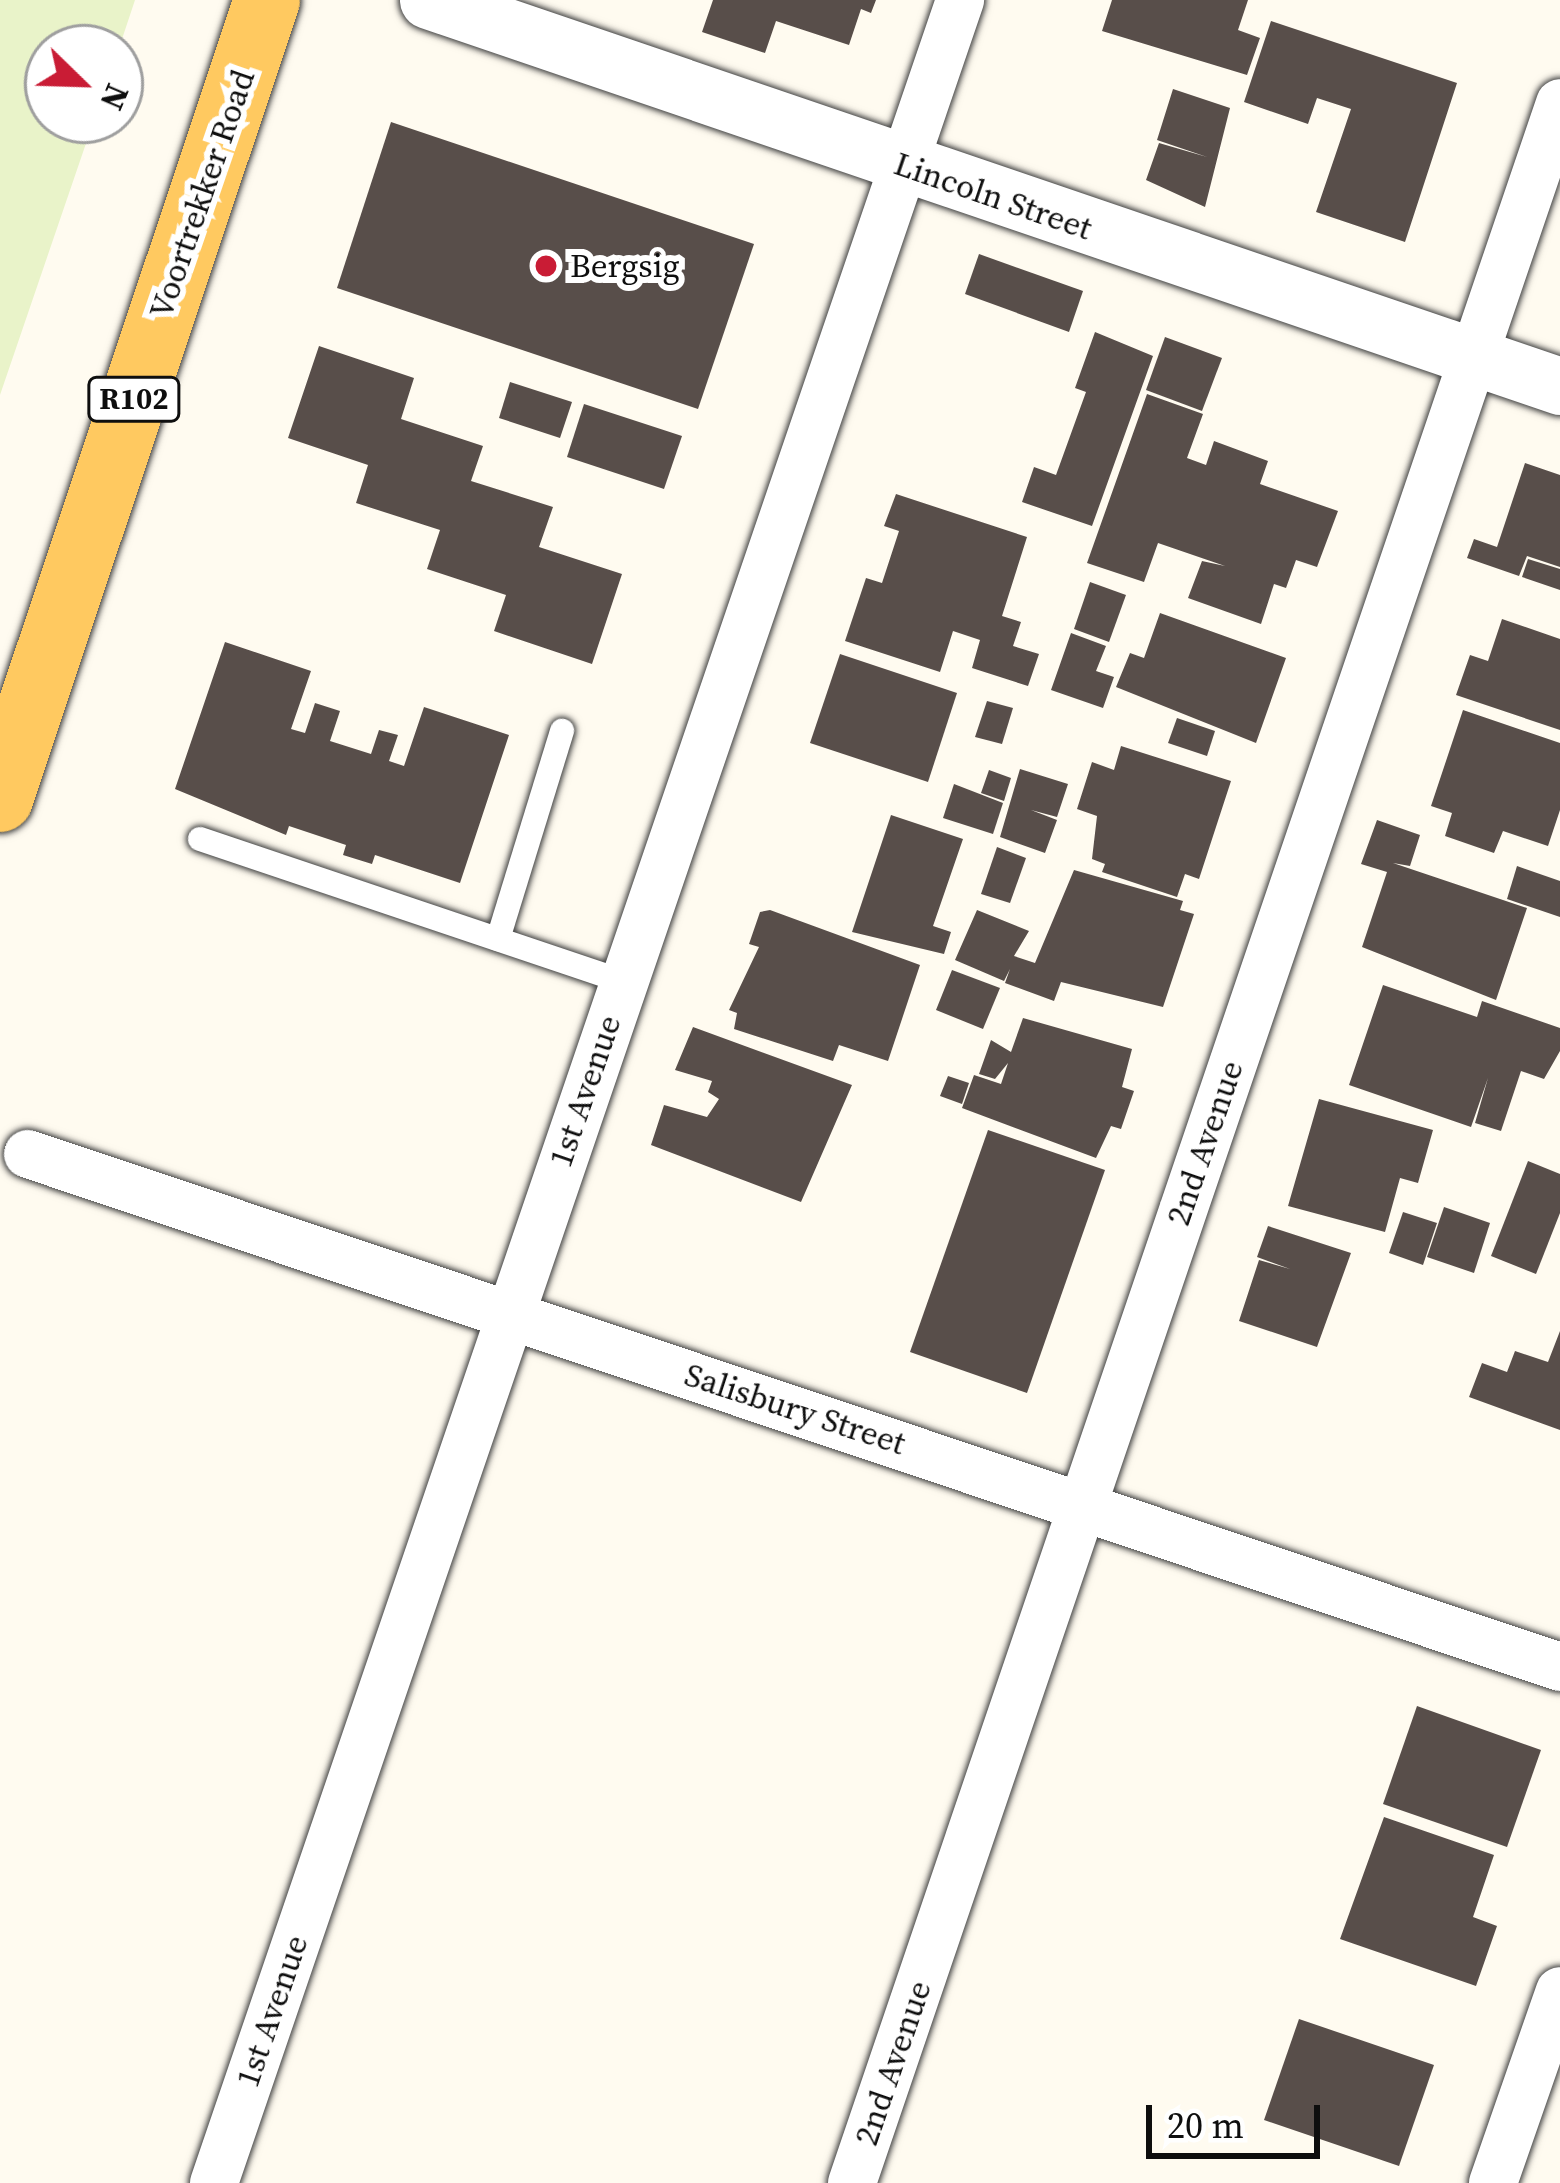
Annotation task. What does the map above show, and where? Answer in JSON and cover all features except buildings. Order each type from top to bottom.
[{"type":"main road","name":"Voortrekker Road","points":[[0,799],[268,0]]},
{"type":"street","name":"Lincoln Street","points":[[428,0],[905,167],[1560,386]]},
{"type":"street","name":"1st Avenue","points":[[214,2183],[960,0]]},
{"type":"street","name":"2nd Avenue","points":[[852,2183],[1560,104]]},
{"type":"street","name":"Salisbury Street","points":[[28,1154],[1560,1667]]},
{"type":"street","points":[[1493,2183],[1560,1991]]},
{"type":"lane","points":[[498,939],[562,731]]},
{"type":"lane","points":[[200,839],[622,981]]},
{"type":"green space","points":[[0,0],[135,0],[127,24],[24,24],[24,144],[86,144],[0,395]]},
{"type":"place","name":"Bergsig","points":[[546,266]]}]
